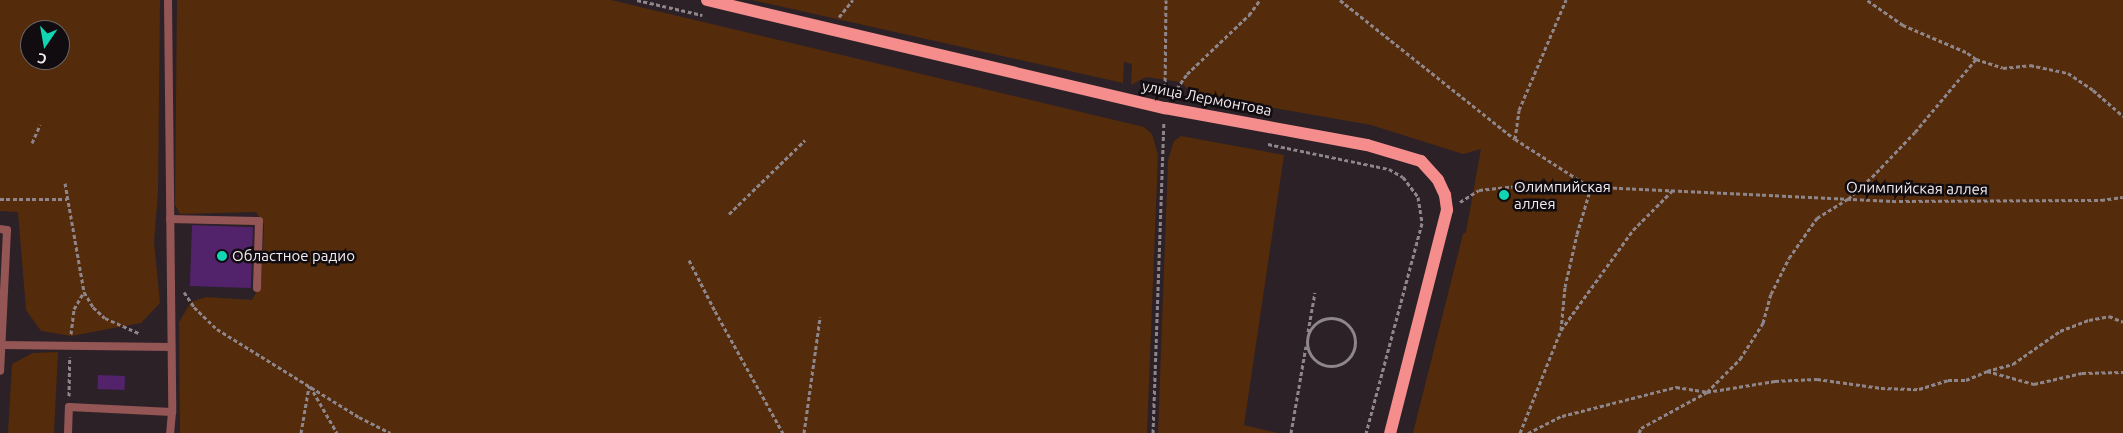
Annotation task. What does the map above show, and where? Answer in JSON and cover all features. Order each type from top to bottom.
[{"type":"main road","name":"улица Лермонтова","points":[[707,0],[1165,108],[1367,145],[1421,161],[1438,180],[1445,195],[1447,210],[1390,433]]},
{"type":"lane","points":[[168,0],[172,412],[170,433]]},
{"type":"lane","points":[[170,219],[259,221],[257,288]]},
{"type":"lane","points":[[0,229],[7,230],[0,371]]},
{"type":"lane","points":[[1,345],[171,347]]},
{"type":"lane","points":[[68,433],[69,407],[172,412]]},
{"type":"path","points":[[637,0],[704,16]]},
{"type":"path","points":[[1153,433],[1165,108],[1166,0]]},
{"type":"path","points":[[1165,108],[1186,74],[1249,15],[1260,0]]},
{"type":"path","points":[[1340,0],[1515,139],[1591,187],[1565,287],[1561,330]]},
{"type":"path","points":[[1515,139],[1519,110],[1566,0]]},
{"type":"path","points":[[1867,0],[1902,25],[1966,52],[1976,59],[2004,68],[2030,65],[2068,73],[2093,90],[2123,116]]},
{"type":"path","points":[[1638,433],[1641,428],[1707,392],[1740,358],[1763,323],[1771,294],[1789,258],[1817,218],[1848,199],[1915,132],[1976,59]]},
{"type":"path","points":[[1154,121],[1174,125]]},
{"type":"path","points":[[32,143],[40,125]]},
{"type":"path","points":[[729,214],[804,140]]},
{"type":"path","points":[[1262,143],[1389,169],[1403,177],[1418,197],[1422,223],[1366,433]]},
{"type":"path","points":[[65,183],[84,292],[93,307],[105,318],[146,336]]},
{"type":"path","name":"Олимпийская аллея","points":[[1447,210],[1479,190],[1535,184],[1899,201],[2101,200],[2123,197]]},
{"type":"path","points":[[1520,433],[1561,330],[1634,230],[1672,191]]},
{"type":"path","points":[[0,199],[68,199]]},
{"type":"path","points":[[689,260],[715,311],[783,433]]},
{"type":"path","points":[[181,284],[194,307],[203,318],[309,385],[390,433]]},
{"type":"path","points":[[69,407],[72,319],[78,301],[84,292]]},
{"type":"path","points":[[1291,433],[1315,293]]},
{"type":"path","points":[[1528,433],[1562,416],[1676,387],[1707,392],[1775,382],[1817,379],[1881,388],[1919,388],[1948,380],[1966,380],[1987,371],[2013,364],[2060,331],[2089,320],[2109,316],[2123,322]]},
{"type":"path","points":[[804,433],[820,317]]},
{"type":"path","points":[[1328,318],[1336,319],[1348,326],[1354,340],[1354,347],[1345,361],[1330,366],[1315,360],[1310,353],[1307,337],[1315,324],[1328,318]]},
{"type":"path","points":[[1987,371],[2034,384],[2082,373],[2123,372]]},
{"type":"path","points":[[301,433],[309,385]]},
{"type":"path","points":[[309,385],[337,433]]},
{"type":"shaded area","points":[[0,0],[160,0],[158,192],[154,242],[160,303],[141,323],[71,336],[41,331],[26,310],[18,212],[0,211]]},
{"type":"shaded area","points":[[177,0],[611,0],[1144,127],[1152,134],[1158,155],[1147,433],[180,433],[179,322],[191,302],[206,297],[252,300],[261,284],[264,224],[256,212],[180,214],[175,205]]},
{"type":"shaded area","points":[[752,0],[2123,0],[2123,433],[1413,433],[1463,234],[1466,232],[1481,149],[1463,154],[1371,125],[1194,94],[1180,82],[1146,77],[1131,85],[1132,64],[1124,62],[1123,83]]},
{"type":"shaded area","points":[[1181,136],[1284,155],[1244,425],[1277,433],[1158,433],[1168,160],[1174,141]]},
{"type":"shaded area","points":[[58,352],[54,433],[8,433],[12,364],[33,353]]},
{"type":"building","name":"Областное радио","points":[[192,225],[253,227],[251,288],[190,286]]},
{"type":"building","points":[[98,375],[125,376],[124,390],[98,389]]},
{"type":"place","name":"Олимпийская аллея","points":[[1504,195]]},
{"type":"place","name":"Областное радио","points":[[222,256]]}]
